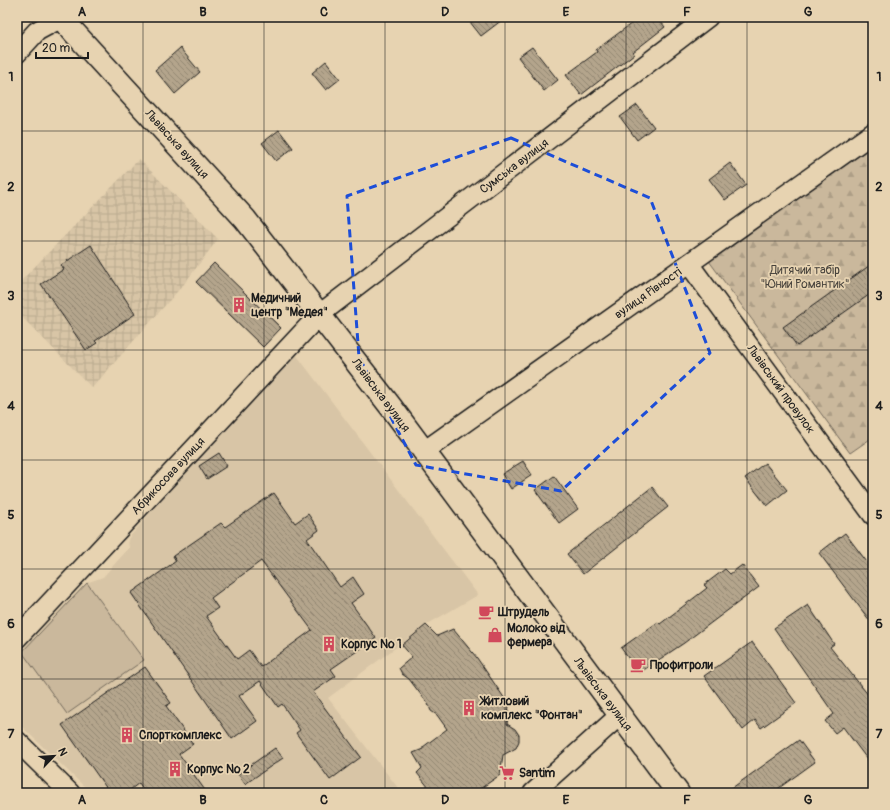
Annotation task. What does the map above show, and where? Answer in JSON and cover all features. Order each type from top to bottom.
[{"type":"main road","name":"Львівська вулиця","points":[[61,17],[245,219],[320,314],[678,793]]},
{"type":"street","points":[[17,53],[37,31],[61,17]]},
{"type":"street","name":"Сумська вулиця","points":[[320,314],[708,17]]},
{"type":"street","name":"вулиця Рівності","points":[[423,452],[873,134]]},
{"type":"street","name":"Львівський провулок","points":[[689,264],[873,515]]},
{"type":"street","name":"Абрикосова вулиця","points":[[17,638],[320,314]]},
{"type":"street","points":[[533,793],[619,716]]},
{"type":"street","points":[[17,741],[70,793]]},
{"type":"highlighted area","points":[[511,138],[650,198],[710,353],[561,491],[416,465],[359,357],[347,196]]},
{"type":"shaded area","points":[[139,159],[218,239],[184,284],[92,388],[17,312],[17,285]]},
{"type":"shaded area","points":[[295,353],[478,595],[426,625],[328,698],[402,793],[91,793],[17,722],[17,654],[86,583],[103,577],[129,548],[128,539],[191,464]]},
{"type":"green space","name":"Дитячий табір \"Юний Романтик\"","points":[[873,146],[873,437],[850,453],[709,261]]},
{"type":"green space","points":[[87,583],[144,660],[67,714],[22,652]]},
{"type":"building","points":[[466,17],[506,17],[481,36]]},
{"type":"building","points":[[640,17],[657,17],[665,27],[633,52],[634,54],[581,95],[566,75]]},
{"type":"building","points":[[532,47],[558,80],[544,91],[518,57]]},
{"type":"building","points":[[180,48],[200,72],[175,94],[155,70]]},
{"type":"building","points":[[326,61],[340,79],[326,90],[312,73]]},
{"type":"building","points":[[637,105],[654,127],[637,140],[620,117]]},
{"type":"building","points":[[279,130],[293,148],[276,161],[262,143]]},
{"type":"building","points":[[730,163],[746,185],[725,200],[709,179]]},
{"type":"building","points":[[91,245],[135,314],[95,341],[97,343],[86,350],[41,284],[64,269],[61,265]]},
{"type":"building","name":"Медичний центр \"Медея\"","points":[[214,263],[281,328],[263,347],[196,282]]},
{"type":"building","points":[[873,263],[873,292],[797,346],[783,327]]},
{"type":"building","points":[[219,453],[227,466],[207,479],[199,466]]},
{"type":"building","points":[[523,461],[532,475],[511,489],[502,474]]},
{"type":"building","points":[[765,463],[787,490],[767,506],[745,478]]},
{"type":"building","points":[[554,476],[578,509],[559,523],[535,490]]},
{"type":"building","points":[[652,487],[668,507],[583,574],[567,554]]},
{"type":"building","name":"Корпус № 1","points":[[274,493],[295,523],[308,514],[319,530],[307,539],[340,587],[353,577],[364,594],[351,603],[376,638],[331,669],[336,676],[313,692],[361,757],[330,780],[296,733],[300,730],[282,704],[278,707],[260,681],[239,696],[257,721],[232,739],[131,593],[176,561],[173,556],[221,523],[225,527]],"holes":[[[261,561],[312,630],[261,667],[249,650],[237,659],[206,616],[218,608],[211,598]]]},
{"type":"building","points":[[845,533],[873,570],[873,625],[819,553]]},
{"type":"building","points":[[742,565],[759,587],[684,643],[639,673],[621,648],[658,622],[660,624],[707,588],[704,585],[725,569],[730,574]]},
{"type":"building","points":[[808,605],[834,644],[830,647],[873,701],[873,767],[843,727],[835,733],[825,721],[834,714],[774,628]]},
{"type":"building","name":"Житловий комплекс \"Фонтан\"","points":[[426,625],[437,636],[453,629],[477,658],[509,705],[507,724],[515,729],[519,735],[519,741],[516,748],[503,755],[500,775],[474,793],[433,793],[417,773],[422,768],[413,753],[423,749],[423,747],[447,729],[437,715],[431,711],[428,704],[409,679],[402,674],[399,668],[412,657],[402,645]]},
{"type":"building","points":[[752,642],[796,703],[761,728],[755,720],[743,730],[704,676]]},
{"type":"building","name":"Спорткомплекс","points":[[145,667],[171,703],[166,706],[193,744],[179,754],[207,793],[146,793],[139,783],[126,793],[110,793],[62,725]]},
{"type":"building","points":[[799,740],[815,762],[772,793],[725,793]]},
{"type":"building","points":[[275,748],[283,758],[245,784],[238,774]]},
{"type":"place","name":"Медичний центр \"Медея\"","points":[[239,305]]},
{"type":"place","name":"Штрудель","points":[[486,612]]},
{"type":"place","name":"Молоко від фермера","points":[[495,635]]},
{"type":"place","name":"Корпус № 1","points":[[329,644]]},
{"type":"place","name":"Профитроли","points":[[638,665]]},
{"type":"place","name":"Житловий комплекс \"Фонтан\"","points":[[469,708]]},
{"type":"place","name":"Спорткомплекс","points":[[127,735]]},
{"type":"place","name":"Корпус № 2","points":[[175,769]]},
{"type":"place","name":"Santim","points":[[507,773]]}]
